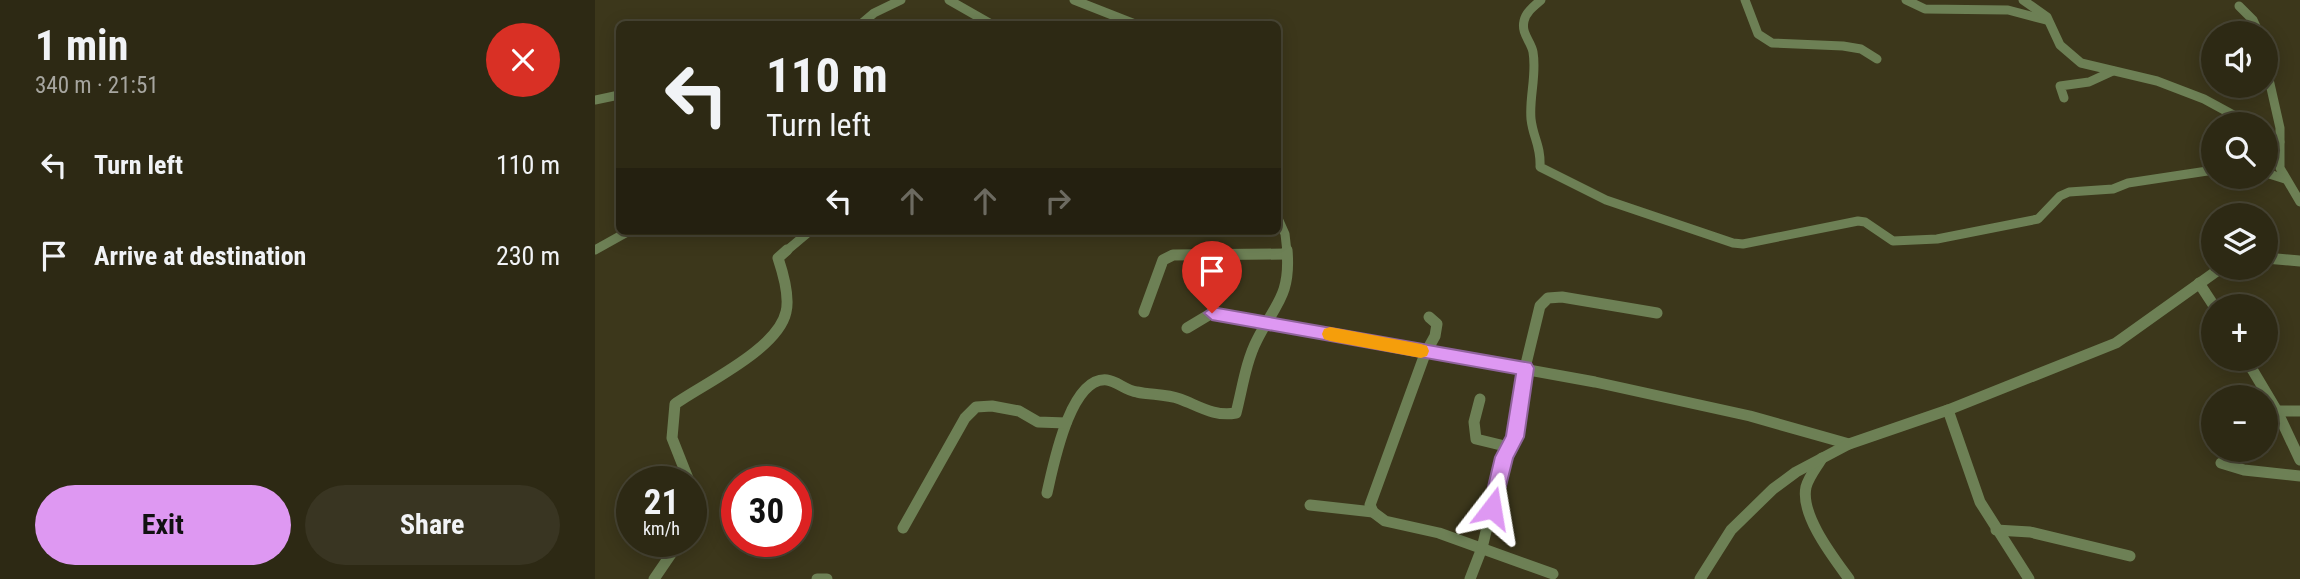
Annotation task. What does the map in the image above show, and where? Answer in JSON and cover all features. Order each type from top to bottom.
[{"type":"street","points":[[865,21],[874,13],[901,0]]},
{"type":"street","points":[[949,0],[986,21]]},
{"type":"street","points":[[1074,0],[1127,21]]},
{"type":"street","points":[[1093,8],[1104,0]]},
{"type":"street","points":[[1541,0],[1531,8],[1524,20],[1524,33],[1534,50],[1531,118],[1541,150],[1540,167],[1606,200],[1733,243],[1743,244],[1859,221],[1865,222],[1893,241],[1937,239],[2038,219],[2060,196],[2069,192],[2113,189],[2119,184],[2201,172]]},
{"type":"street","points":[[1745,0],[1758,34],[1772,43],[1843,46],[1861,49],[1877,59]]},
{"type":"street","points":[[1906,0],[1914,8],[2012,10],[2049,20]]},
{"type":"street","points":[[2023,0],[2049,20],[2060,45],[2073,58],[2093,68],[2157,81],[2204,99],[2228,112]]},
{"type":"street","points":[[2239,6],[2253,21]]},
{"type":"street","points":[[2064,98],[2060,86],[2089,82],[2113,71]]},
{"type":"street","points":[[595,100],[616,96]]},
{"type":"street","points":[[2273,98],[2280,128],[2278,157],[2285,179],[2300,202]]},
{"type":"street","points":[[2278,177],[2285,179]]},
{"type":"street","points":[[1047,493],[1066,423],[1093,382],[1107,380],[1126,390],[1175,397],[1196,408],[1224,416],[1236,413],[1257,341],[1269,323],[1289,273],[1285,234],[1281,225]]},
{"type":"street","points":[[595,250],[622,235]]},
{"type":"street","points":[[683,466],[672,438],[675,404],[743,360],[779,331],[787,311],[778,258],[805,235]]},
{"type":"street","points":[[1144,312],[1163,260],[1173,255],[1286,254]]},
{"type":"street","points":[[2278,259],[2300,261]]},
{"type":"street","points":[[1700,579],[1731,530],[1752,508],[1796,472],[1849,444],[1948,410],[2116,343],[2204,280]]},
{"type":"street","points":[[2199,284],[2206,294]]},
{"type":"street","points":[[1470,579],[1482,548],[1509,447],[1515,437],[1525,368],[1540,306],[1552,296],[1595,300],[1657,313]]},
{"type":"street","points":[[1187,328],[1212,313],[1525,368],[1754,416],[1849,444]]},
{"type":"street","points":[[1429,317],[1437,324],[1438,330],[1426,352],[1397,439],[1370,505],[1373,512],[1385,521],[1439,533],[1553,574]]},
{"type":"street","points":[[1480,399],[1475,422],[1476,439],[1509,447]]},
{"type":"street","points":[[903,528],[965,418],[976,407],[1010,410],[1038,422],[1066,423]]},
{"type":"street","points":[[1948,410],[1980,502],[2029,579]]},
{"type":"street","points":[[2278,411],[2300,411]]},
{"type":"street","points":[[2278,413],[2300,460]]},
{"type":"street","points":[[1822,458],[1806,488],[1807,506],[1828,550],[1849,579]]},
{"type":"street","points":[[2221,463],[2244,470],[2300,476]]},
{"type":"street","points":[[1310,505],[1373,512]]},
{"type":"street","points":[[1996,530],[2031,532],[2130,556]]},
{"type":"street","points":[[654,579],[669,557]]},
{"type":"street","points":[[817,579],[827,579]]},
{"type":"slow traffic","points":[[1330,334],[1421,351]]},
{"type":"route","points":[[1212,313],[1525,368],[1515,437],[1504,457],[1492,508]]}]
